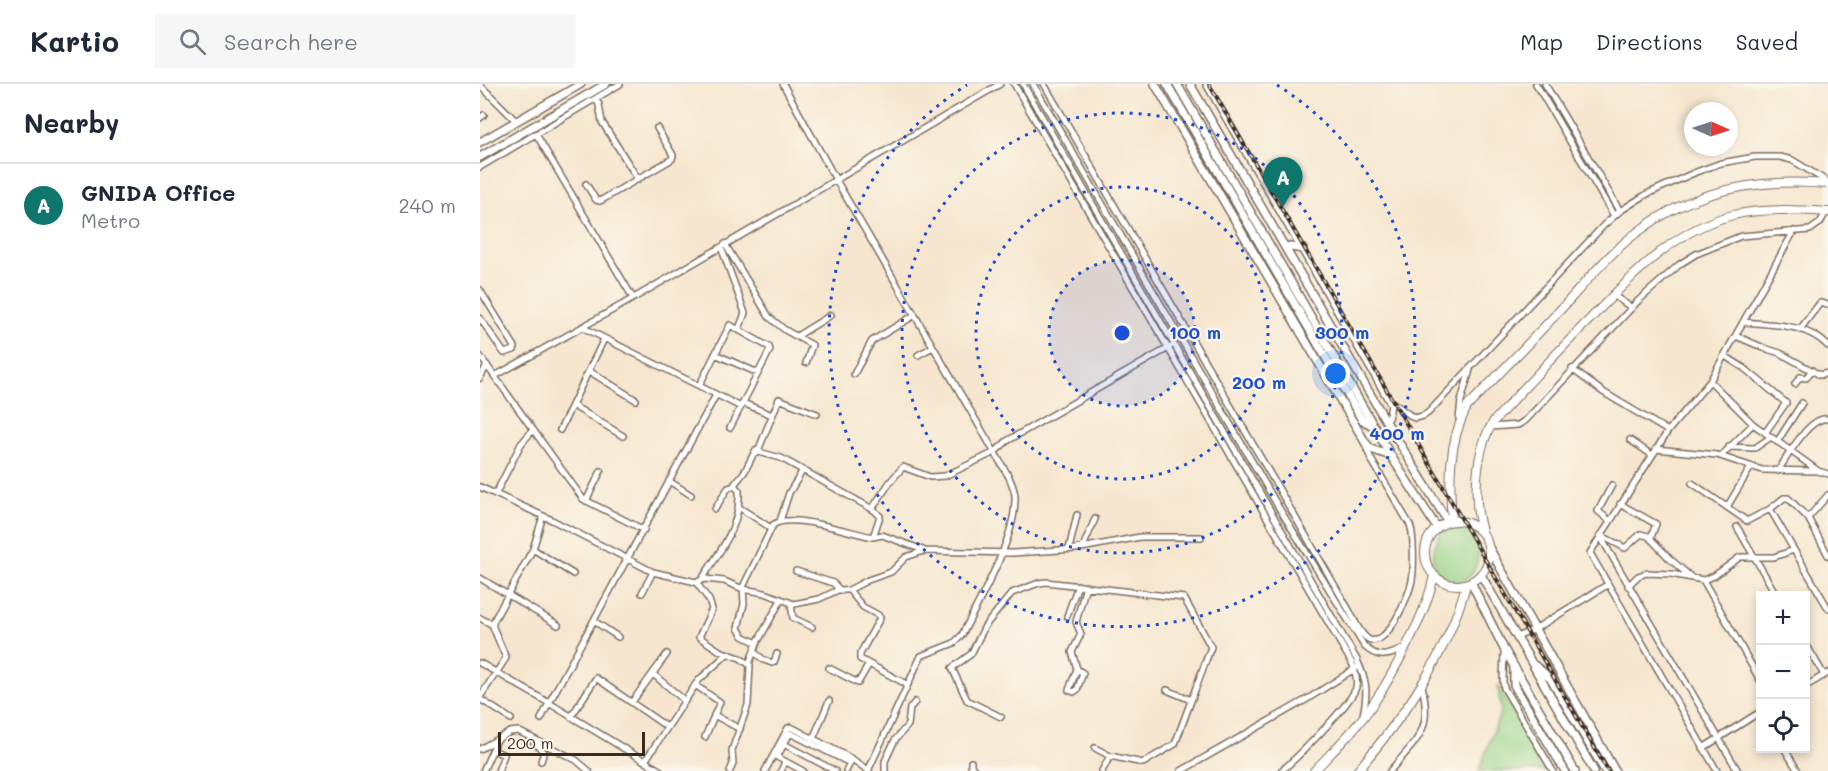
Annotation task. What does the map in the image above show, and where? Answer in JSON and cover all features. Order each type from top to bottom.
[{"type":"main road","points":[[1450,522],[1452,446],[1458,424],[1467,407],[1612,255],[1638,231],[1661,215],[1704,195],[1768,183],[1828,183]]},
{"type":"main road","points":[[1483,534],[1472,524],[1450,522],[1437,528],[1425,548],[1428,568],[1434,576],[1450,585],[1468,584],[1481,575],[1489,559],[1478,506],[1480,451],[1486,433],[1644,264],[1696,229],[1749,212],[1827,212]]},
{"type":"main road","points":[[1314,771],[1374,703],[1406,647],[1431,593],[1434,576]]},
{"type":"main road","points":[[1357,771],[1390,733],[1422,686],[1459,611],[1468,584]]},
{"type":"street","points":[[480,142],[581,84]]},
{"type":"street","points":[[480,157],[606,84]]},
{"type":"street","points":[[480,166],[620,84]]},
{"type":"street","points":[[765,771],[789,727],[813,738],[869,771],[906,684],[921,656],[954,643],[962,635],[1002,552],[1015,511],[1016,497],[1009,477],[995,452],[836,180],[783,84]]},
{"type":"street","points":[[495,376],[1000,84]]},
{"type":"street","points":[[1014,84],[1337,641],[1366,682],[1367,695],[1363,717]]},
{"type":"street","points":[[1023,84],[1332,617],[1357,668],[1354,692],[1329,723],[1281,771]]},
{"type":"street","points":[[1033,84],[1296,535],[1348,615],[1365,636],[1372,640],[1382,639],[1397,617],[1413,577],[1412,529],[1371,459],[1365,442]]},
{"type":"street","points":[[1044,84],[1303,531],[1364,646],[1370,652],[1384,656],[1406,647]]},
{"type":"street","points":[[1155,84],[1365,442],[1371,449],[1392,456]]},
{"type":"street","points":[[1167,84],[1362,420],[1375,427]]},
{"type":"street","points":[[1177,84],[1375,427],[1437,528]]},
{"type":"street","points":[[1190,84],[1387,423],[1450,522]]},
{"type":"street","points":[[1206,84],[1388,399],[1392,408],[1387,423]]},
{"type":"street","points":[[1536,84],[1614,216]]},
{"type":"street","points":[[1545,84],[1620,211]]},
{"type":"street","points":[[480,85],[516,121]]},
{"type":"street","points":[[596,98],[600,105],[602,122],[638,179]]},
{"type":"street","points":[[586,184],[596,200],[600,201],[673,158],[657,128]]},
{"type":"street","points":[[536,134],[633,298]]},
{"type":"street","points":[[1388,399],[1414,418],[1423,416],[1614,216],[1647,194],[1696,172],[1731,161],[1755,157],[1780,157],[1792,160],[1828,183]]},
{"type":"street","points":[[1490,427],[1522,424],[1632,308],[1680,264],[1696,254],[1741,236],[1816,227],[1827,212]]},
{"type":"street","points":[[1717,771],[1590,554],[1656,449],[1710,381],[1794,231]]},
{"type":"street","points":[[723,246],[745,313],[739,329]]},
{"type":"street","points":[[723,246],[769,317],[812,345],[807,363]]},
{"type":"street","points":[[1284,246],[1303,249]]},
{"type":"street","points":[[480,290],[515,347],[514,350],[504,353],[480,318]]},
{"type":"street","points":[[1613,295],[1632,308]]},
{"type":"street","points":[[1801,328],[1820,303],[1828,305]]},
{"type":"street","points":[[797,336],[831,315]]},
{"type":"street","points":[[855,374],[872,340],[915,315]]},
{"type":"street","points":[[1743,322],[1801,328],[1820,338],[1828,346]]},
{"type":"street","points":[[699,386],[729,325],[770,348],[730,428]]},
{"type":"street","points":[[582,327],[716,395],[772,415]]},
{"type":"street","points":[[1736,336],[1759,347],[1780,353],[1820,375],[1828,373]]},
{"type":"street","points":[[560,430],[604,339]]},
{"type":"street","points":[[872,509],[890,482],[903,468],[930,477],[945,476],[995,452],[1007,441],[1181,340]]},
{"type":"street","points":[[918,355],[933,347]]},
{"type":"street","points":[[715,354],[758,373]]},
{"type":"street","points":[[480,356],[586,501],[644,530]]},
{"type":"street","points":[[1725,356],[1744,368],[1786,403],[1765,433]]},
{"type":"street","points":[[480,378],[487,365]]},
{"type":"street","points":[[1458,424],[1461,401],[1471,368]]},
{"type":"street","points":[[1572,369],[1603,392],[1668,432]]},
{"type":"street","points":[[1795,384],[1800,377],[1805,379],[1812,370]]},
{"type":"street","points":[[589,371],[636,400]]},
{"type":"street","points":[[1710,381],[1753,424],[1818,471],[1827,474]]},
{"type":"street","points":[[541,719],[716,395]]},
{"type":"street","points":[[758,451],[780,399],[817,414]]},
{"type":"street","points":[[1777,442],[1803,403]]},
{"type":"street","points":[[572,405],[623,436]]},
{"type":"street","points":[[1778,471],[1806,431],[1819,420],[1828,419]]},
{"type":"street","points":[[1721,456],[1753,424]]},
{"type":"street","points":[[496,493],[521,444],[533,430]]},
{"type":"street","points":[[1729,447],[1755,448],[1771,437]]},
{"type":"street","points":[[1630,440],[1652,456]]},
{"type":"street","points":[[1656,449],[1721,456],[1751,468],[1818,471]]},
{"type":"street","points":[[715,509],[728,488],[734,486],[745,471],[754,451],[758,451],[781,458],[872,509],[880,516],[873,537]]},
{"type":"street","points":[[1728,507],[1751,468]]},
{"type":"street","points":[[780,521],[789,493],[803,470]]},
{"type":"street","points":[[586,501],[601,471]]},
{"type":"street","points":[[669,481],[691,495]]},
{"type":"street","points":[[1692,483],[1747,521],[1770,509],[1786,497],[1808,518],[1828,555]]},
{"type":"street","points":[[1610,521],[1598,511],[1612,485]]},
{"type":"street","points":[[699,580],[724,547],[740,508],[739,491],[734,486]]},
{"type":"street","points":[[480,487],[653,572],[699,580],[721,580],[743,589],[765,593],[791,604],[802,604],[840,590],[849,590],[891,572],[906,557],[924,551],[1002,552],[1069,549],[1140,537],[1201,537]]},
{"type":"street","points":[[1808,518],[1828,495]]},
{"type":"street","points":[[1620,504],[1656,524],[1649,537]]},
{"type":"street","points":[[740,508],[771,528]]},
{"type":"street","points":[[1770,509],[1828,608]]},
{"type":"street","points":[[1069,549],[1077,515]]},
{"type":"street","points":[[492,625],[533,549],[543,516]]},
{"type":"street","points":[[1083,548],[1095,519]]},
{"type":"street","points":[[757,643],[743,636],[738,628],[744,604],[743,589],[775,523],[780,521],[814,524],[873,537],[884,536],[924,551]]},
{"type":"street","points":[[1737,527],[1774,591]]},
{"type":"street","points":[[1296,535],[1303,531]]},
{"type":"street","points":[[1600,536],[1625,548],[1641,534],[1649,537],[1693,579]]},
{"type":"street","points":[[1600,536],[1738,771]]},
{"type":"street","points":[[1488,546],[1615,771]]},
{"type":"street","points":[[533,549],[573,574]]},
{"type":"street","points":[[1628,586],[1638,576],[1647,573],[1671,574],[1703,580],[1714,576],[1740,557],[1774,557],[1794,550]]},
{"type":"street","points":[[796,571],[833,583],[840,590]]},
{"type":"street","points":[[642,593],[653,572]]},
{"type":"street","points":[[1481,575],[1594,771]]},
{"type":"street","points":[[480,579],[558,625]]},
{"type":"street","points":[[699,580],[712,609],[699,637],[749,664]]},
{"type":"street","points":[[1703,580],[1756,671]]},
{"type":"street","points":[[1000,717],[967,700],[952,668],[971,654],[985,626],[1016,591],[1043,582],[1180,596],[1186,600],[1211,646],[1177,740],[1172,746],[1143,763],[1110,756],[1095,748]]},
{"type":"street","points":[[1468,584],[1575,771]]},
{"type":"street","points":[[1067,616],[1078,585]]},
{"type":"street","points":[[1517,637],[1607,585]]},
{"type":"street","points":[[1077,669],[1072,651],[1081,634],[1076,622],[1086,586]]},
{"type":"street","points":[[849,590],[863,607],[880,616],[880,620],[860,654],[860,659],[906,684]]},
{"type":"street","points":[[730,771],[733,764],[732,750],[748,705],[749,664],[757,643],[781,600]]},
{"type":"street","points":[[791,604],[794,618],[812,627]]},
{"type":"street","points":[[1332,617],[1337,641]]},
{"type":"street","points":[[480,618],[492,625],[506,657],[480,698],[511,719]]},
{"type":"street","points":[[594,621],[618,637]]},
{"type":"street","points":[[1807,645],[1826,674],[1810,684]]},
{"type":"street","points":[[1504,649],[1504,688],[1552,771]]},
{"type":"street","points":[[754,652],[771,663],[774,662],[777,654]]},
{"type":"street","points":[[632,702],[667,654]]},
{"type":"street","points":[[645,761],[695,684],[727,654]]},
{"type":"street","points":[[480,663],[661,771]]},
{"type":"street","points":[[829,669],[858,683],[869,664]]},
{"type":"street","points":[[1532,664],[1550,678],[1605,771]]},
{"type":"street","points":[[1514,666],[1514,685],[1565,771]]},
{"type":"street","points":[[1181,771],[1357,668]]},
{"type":"street","points":[[653,674],[684,700]]},
{"type":"street","points":[[571,717],[596,678],[667,727]]},
{"type":"street","points":[[1357,682],[1366,682]]},
{"type":"street","points":[[695,684],[720,702],[705,737]]},
{"type":"street","points":[[1390,771],[1423,729],[1427,711],[1422,686]]},
{"type":"street","points":[[1167,690],[1191,700]]},
{"type":"street","points":[[813,738],[829,701]]},
{"type":"street","points":[[885,771],[885,761],[895,740],[908,725],[910,708],[915,702]]},
{"type":"street","points":[[714,715],[740,729]]},
{"type":"street","points":[[1703,748],[1756,715]]},
{"type":"street","points":[[480,749],[513,731],[576,759],[589,771]]},
{"type":"street","points":[[803,771],[777,757],[791,734],[850,763],[846,771]]},
{"type":"street","points":[[527,736],[543,750],[544,755],[541,761]]},
{"type":"street","points":[[483,771],[497,740]]},
{"type":"street","points":[[784,744],[836,771]]},
{"type":"street","points":[[493,750],[504,755],[498,771]]},
{"type":"street","points":[[1787,753],[1798,771]]},
{"type":"street","points":[[1102,771],[1110,756]]},
{"type":"street","points":[[781,771],[785,762]]},
{"type":"street","points":[[971,762],[971,766],[976,771]]},
{"type":"green space","points":[[1457,526],[1469,529],[1476,537],[1478,560],[1466,579],[1457,583],[1440,576],[1434,565],[1434,552],[1440,535]]},
{"type":"green space","points":[[1498,686],[1547,771],[1479,771],[1501,711]]},
{"type":"railway","points":[[1209,84],[1608,771]]},
{"type":"place","name":"GNIDA Office","points":[[1283,207]]}]
